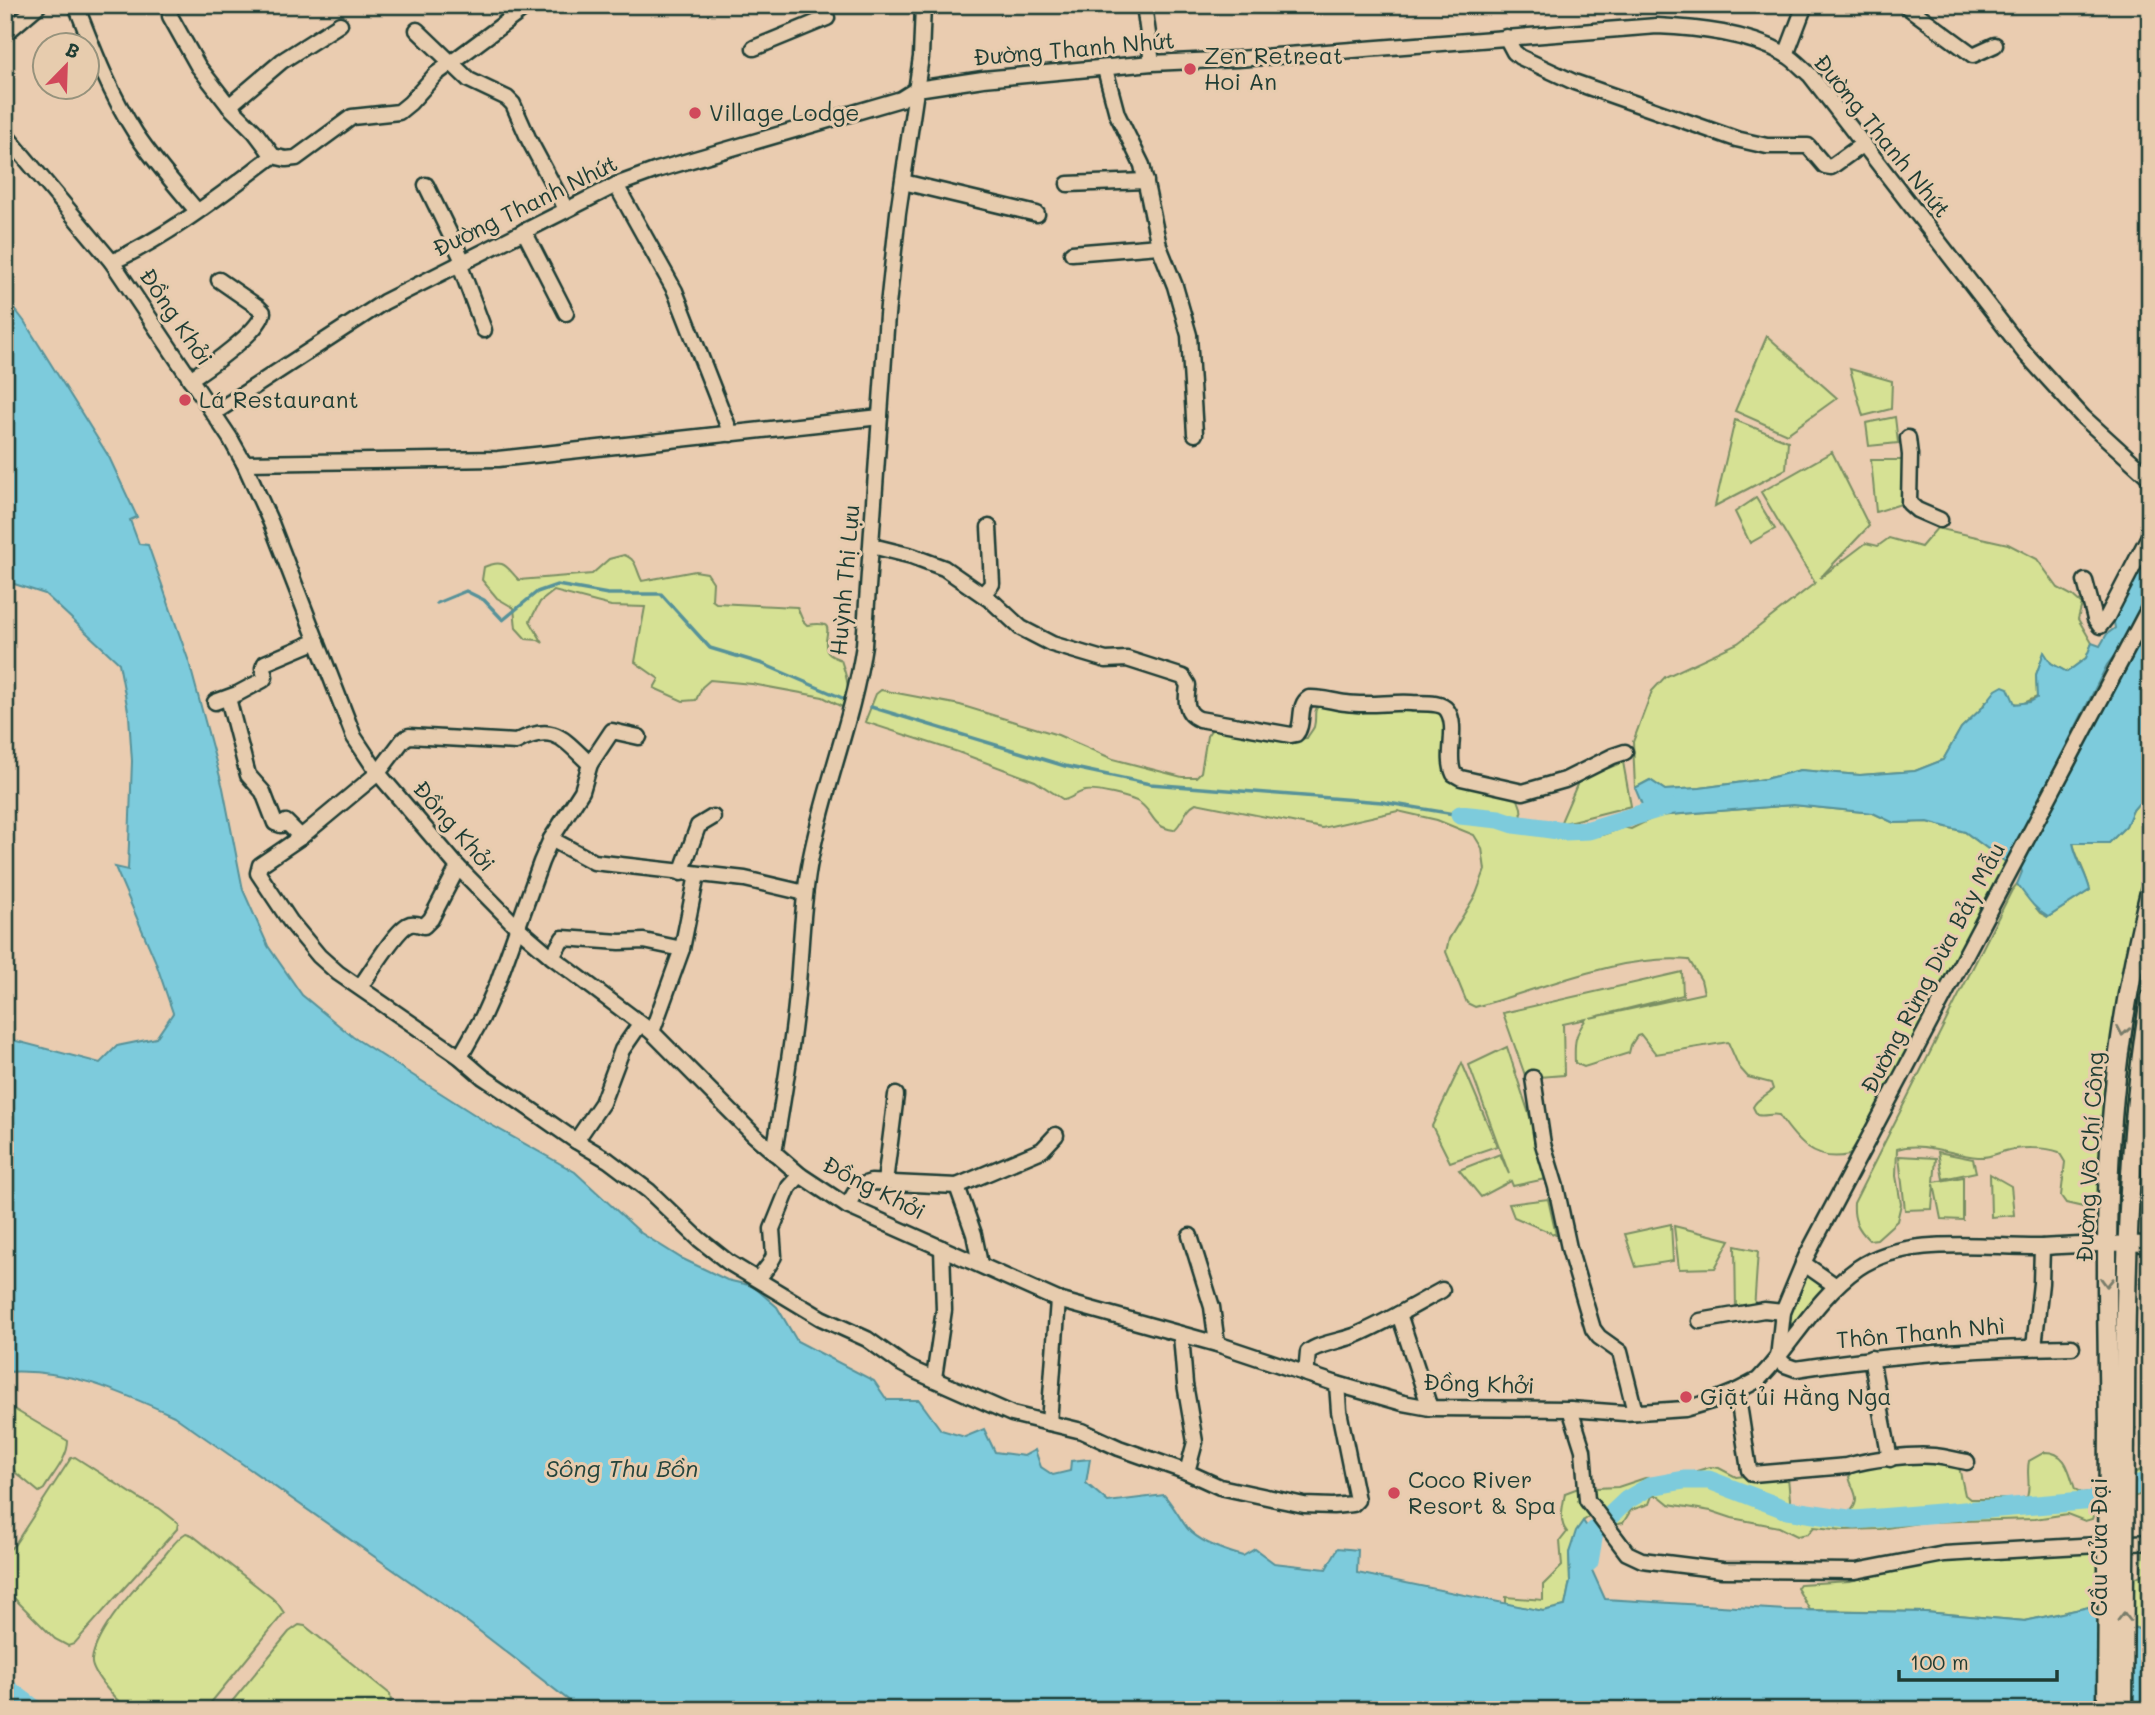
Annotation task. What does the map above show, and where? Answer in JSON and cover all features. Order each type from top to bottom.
[{"type":"main road","name":"Đường Võ Chí Công","points":[[2117,1427],[2108,1243],[2113,1110],[2121,1039],[2140,930],[2150,891]]},
{"type":"main road","name":"Đường Võ Chí Công","points":[[2117,1427],[2136,1107],[2150,999]]},
{"type":"main road","name":"Cầu Cửa Đại","points":[[2107,1710],[2117,1427]]},
{"type":"main road","name":"Cầu Cửa Đại","points":[[2117,1427],[2123,1710]]},
{"type":"street","points":[[5,34],[39,5]]},
{"type":"street","points":[[76,5],[92,47],[123,112],[197,211]]},
{"type":"street","points":[[170,5],[170,16],[198,66],[229,106],[256,132],[273,156],[286,159],[296,158],[352,117],[399,112],[436,74],[529,5]]},
{"type":"street","name":"Huỳnh Thị Lựu","points":[[774,1153],[796,1006],[805,893],[815,839],[858,685],[868,612],[889,302],[917,89],[923,5]]},
{"type":"street","points":[[1143,5],[1152,63]]},
{"type":"street","points":[[1786,55],[1805,5]]},
{"type":"street","points":[[1905,5],[1973,55],[1995,45]]},
{"type":"street","points":[[754,48],[827,18]]},
{"type":"street","points":[[229,106],[282,61],[340,24]]},
{"type":"street","name":"Đường Thanh Nhứt","points":[[214,413],[384,302],[617,185],[657,170],[901,99],[917,89],[983,79],[1152,63],[1238,59],[1657,26],[1723,33],[1756,43],[1786,55],[1810,75],[2024,352],[2083,417],[2150,478]]},
{"type":"street","points":[[417,30],[469,79],[507,98],[513,104],[566,209]]},
{"type":"street","points":[[1506,37],[1520,57],[1574,82],[1749,142],[1783,147],[1808,146],[1825,166],[1832,167],[1863,144]]},
{"type":"street","points":[[1105,69],[1117,114],[1142,165],[1159,246],[1175,286],[1189,335],[1195,434]]},
{"type":"street","name":"Đồng Khởi","points":[[5,134],[112,262],[214,413],[244,463],[275,533],[354,737],[378,773],[458,867],[517,927],[646,1028],[800,1175],[847,1206],[1058,1300],[1217,1344],[1337,1384],[1430,1408],[1635,1412],[1685,1409],[1713,1401],[1758,1380],[1836,1286],[1878,1257],[1905,1249],[1934,1246],[2042,1247],[2127,1243]]},
{"type":"street","points":[[112,262],[139,250],[273,156]]},
{"type":"street","points":[[1068,184],[1146,181]]},
{"type":"street","points":[[903,183],[1037,214]]},
{"type":"street","points":[[426,185],[461,262],[484,330]]},
{"type":"street","points":[[617,185],[676,291],[731,433]]},
{"type":"street","points":[[524,231],[566,313]]},
{"type":"street","points":[[1072,253],[1159,246]]},
{"type":"street","points":[[190,379],[246,336],[263,317],[263,312],[258,307],[219,280]]},
{"type":"street","points":[[244,463],[498,459],[880,417]]},
{"type":"street","points":[[1908,438],[1909,503],[1917,510],[1940,520]]},
{"type":"street","points":[[983,594],[992,584],[989,527]]},
{"type":"street","points":[[2085,581],[2099,625],[2107,617],[2150,534]]},
{"type":"street","points":[[872,546],[933,563],[983,594],[1021,628],[1052,644],[1100,659],[1127,659],[1183,677],[1188,685],[1187,708],[1199,719],[1291,735],[1300,729],[1303,706],[1309,698],[1347,703],[1440,705],[1450,716],[1450,765],[1454,774],[1520,792],[1565,780],[1625,752]]},
{"type":"street","name":"Đường Rừng Dừa Bảy Mẫu","points":[[1778,1358],[1783,1312],[1803,1264],[2150,606]]},
{"type":"street","points":[[301,837],[286,822],[281,825],[275,823],[263,792],[248,775],[222,700],[265,679],[265,663],[317,640]]},
{"type":"street","points":[[460,1057],[498,982],[551,839],[582,790],[590,764],[612,731],[639,737]]},
{"type":"street","points":[[590,764],[559,735],[531,734],[516,742],[409,736],[378,773],[301,837],[260,865],[258,873],[290,921],[319,956],[338,973],[460,1057],[483,1077],[608,1160],[649,1191],[719,1255],[827,1321],[867,1339],[902,1364],[1012,1414],[1082,1431],[1220,1487],[1282,1501],[1323,1506],[1354,1504],[1356,1494],[1339,1411],[1337,1384]]},
{"type":"street","points":[[681,873],[698,825],[713,817]]},
{"type":"street","points":[[551,839],[594,862],[746,879],[805,893]]},
{"type":"street","points":[[360,987],[397,934],[408,924],[424,926],[431,919],[458,867]]},
{"type":"street","points":[[576,1141],[602,1103],[622,1050],[646,1028],[682,949],[697,875]]},
{"type":"street","points":[[552,957],[563,938],[621,942],[644,940],[682,949]]},
{"type":"street","points":[[1533,1078],[1543,1144],[1593,1329],[1599,1337],[1620,1352],[1635,1412]]},
{"type":"street","points":[[885,1182],[896,1095]]},
{"type":"street","points":[[847,1206],[859,1186],[871,1182],[957,1186],[1042,1150],[1056,1135]]},
{"type":"street","points":[[758,1279],[774,1256],[772,1229],[789,1187],[800,1175]]},
{"type":"street","points":[[957,1186],[974,1234],[980,1264]]},
{"type":"street","points":[[1190,1236],[1212,1307],[1217,1344]]},
{"type":"street","points":[[2127,1243],[2150,1244]]},
{"type":"street","points":[[2034,1347],[2042,1247]]},
{"type":"street","points":[[934,1378],[944,1310],[942,1248]]},
{"type":"street","points":[[1803,1264],[1836,1286]]},
{"type":"street","points":[[1306,1374],[1308,1352],[1313,1348],[1339,1342],[1442,1290]]},
{"type":"street","points":[[1049,1423],[1058,1300]]},
{"type":"street","points":[[1700,1321],[1764,1310],[1783,1312]]},
{"type":"street","points":[[1399,1314],[1430,1408]]},
{"type":"street","points":[[1181,1335],[1185,1384],[1195,1442],[1187,1472]]},
{"type":"street","name":"Thôn Thanh Nhì","points":[[1778,1358],[1785,1365],[1796,1369],[1871,1358],[2072,1347]]},
{"type":"street","points":[[1871,1358],[1890,1459]]},
{"type":"street","points":[[1737,1391],[1749,1470],[1753,1474],[1847,1466],[1861,1461],[1933,1456],[1967,1462]]},
{"type":"street","points":[[1570,1409],[1583,1450],[1587,1500],[1627,1553],[1642,1560],[1721,1570],[1856,1571],[1944,1554],[2150,1542]]},
{"type":"green space","points":[[1767,336],[1837,398],[1787,434],[1735,411]]},
{"type":"green space","points":[[1850,369],[1892,381],[1891,409],[1863,416]]},
{"type":"green space","points":[[1895,417],[1898,443],[1869,446],[1866,423]]},
{"type":"green space","points":[[1735,420],[1788,441],[1786,469],[1715,506]]},
{"type":"green space","points":[[1832,452],[1869,526],[1820,578],[1866,543],[1878,546],[1889,538],[1921,547],[1937,528],[2008,544],[2037,559],[2058,588],[2082,604],[2078,619],[2092,643],[2086,658],[2067,672],[2051,663],[2044,653],[2036,675],[2037,697],[2022,704],[1986,701],[1961,728],[1943,760],[1915,771],[1860,775],[1800,770],[1765,779],[1700,788],[1665,790],[1650,780],[1635,788],[1633,742],[1652,691],[1665,677],[1738,643],[1815,583],[1761,492]]},
{"type":"green space","points":[[1871,460],[1904,460],[1901,504],[1876,512]]},
{"type":"green space","points":[[1756,498],[1775,529],[1750,543],[1735,512]]},
{"type":"green space","points":[[624,555],[634,562],[642,581],[695,571],[707,573],[713,582],[712,600],[716,603],[797,607],[807,625],[827,627],[827,651],[841,660],[847,679],[844,708],[823,697],[752,684],[710,680],[702,687],[696,700],[683,701],[654,688],[659,679],[635,662],[645,607],[611,606],[554,591],[540,602],[530,621],[543,643],[526,639],[516,628],[514,608],[497,598],[482,580],[484,567],[496,563],[504,565],[519,580],[592,574],[609,559]]},
{"type":"green space","points":[[881,690],[960,705],[1058,735],[1113,759],[1182,777],[1196,777],[1201,772],[1207,736],[1214,726],[1297,739],[1307,738],[1314,727],[1316,709],[1328,702],[1345,711],[1360,713],[1375,710],[1444,709],[1454,773],[1515,791],[1521,808],[1523,830],[1561,836],[1599,836],[1622,827],[1631,829],[1657,816],[1793,805],[1873,813],[1894,823],[1928,822],[1965,832],[2007,863],[1860,1138],[1849,1155],[1826,1156],[1808,1148],[1779,1115],[1757,1115],[1753,1107],[1773,1089],[1771,1083],[1748,1077],[1739,1067],[1728,1042],[1656,1054],[1641,1035],[1637,1036],[1631,1045],[1629,1053],[1584,1067],[1575,1063],[1575,1049],[1577,1034],[1586,1019],[1563,1024],[1564,1075],[1526,1078],[1503,1013],[1682,972],[1683,995],[1590,1018],[1704,993],[1701,980],[1689,960],[1662,960],[1608,967],[1475,1007],[1467,1003],[1446,952],[1449,939],[1476,894],[1485,870],[1482,848],[1474,835],[1437,820],[1398,811],[1322,828],[1196,803],[1174,830],[1161,826],[1145,807],[1129,798],[1090,791],[1064,800],[1035,781],[958,752],[865,722],[876,694]]},
{"type":"green space","points":[[1623,762],[1631,806],[1560,824],[1579,780]]},
{"type":"green space","points":[[2138,804],[2150,807],[2150,1217],[2104,1217],[2087,1208],[2066,1203],[2061,1196],[2065,1162],[2059,1152],[2054,1150],[2018,1149],[1982,1157],[1928,1147],[1907,1147],[1897,1149],[1896,1176],[1901,1204],[1897,1221],[1877,1239],[1869,1240],[1857,1223],[1854,1203],[2012,890],[2017,884],[2040,913],[2048,917],[2090,890],[2073,843],[2109,843],[2126,826]]},
{"type":"green space","points":[[1507,1047],[1550,1178],[1513,1186],[1511,1181],[1481,1197],[1459,1170],[1500,1154],[1509,1174],[1469,1065]]},
{"type":"green space","points":[[1462,1063],[1497,1146],[1450,1162],[1432,1126]]},
{"type":"green space","points":[[1938,1152],[1973,1159],[1976,1172],[1943,1179]]},
{"type":"green space","points":[[1899,1156],[1936,1158],[1934,1182],[1963,1177],[1963,1220],[1941,1219],[1934,1184],[1932,1209],[1905,1210]]},
{"type":"green space","points":[[1990,1174],[2011,1186],[2014,1215],[1991,1217]]},
{"type":"green space","points":[[1548,1199],[1556,1235],[1514,1217],[1509,1204]]},
{"type":"green space","points":[[1671,1224],[1673,1261],[1636,1267],[1625,1234]]},
{"type":"green space","points":[[1674,1226],[1730,1240],[1715,1268],[1679,1269]]},
{"type":"green space","points":[[1735,1246],[1758,1251],[1754,1310],[1736,1311]]},
{"type":"green space","points":[[1806,1273],[1824,1289],[1794,1325],[1786,1320]]},
{"type":"green space","points":[[5,1404],[68,1441],[66,1454],[44,1489],[39,1492],[5,1460]]},
{"type":"green space","points":[[2045,1452],[2063,1459],[2075,1489],[2082,1493],[2150,1466],[2150,1491],[2095,1510],[2092,1519],[2085,1521],[2067,1514],[2035,1519],[1925,1522],[1880,1529],[1843,1530],[1814,1527],[1808,1534],[1797,1536],[1779,1527],[1669,1504],[1659,1496],[1652,1496],[1649,1504],[1631,1510],[1623,1523],[1614,1525],[1599,1510],[1583,1521],[1569,1553],[1570,1581],[1565,1606],[1543,1611],[1506,1604],[1506,1597],[1543,1600],[1543,1585],[1562,1566],[1560,1541],[1567,1532],[1562,1519],[1565,1493],[1581,1487],[1618,1487],[1645,1478],[1676,1477],[1710,1467],[1719,1468],[1736,1477],[1773,1473],[1788,1477],[1791,1510],[1815,1513],[1851,1511],[1856,1498],[1849,1477],[1856,1467],[1930,1459],[1959,1467],[1965,1495],[1970,1499],[2017,1499],[2027,1497],[2029,1461]]},
{"type":"green space","points":[[75,1457],[159,1508],[178,1523],[177,1529],[74,1644],[68,1646],[55,1639],[5,1589],[5,1554],[15,1544],[71,1458]]},
{"type":"green space","points":[[186,1533],[272,1598],[284,1613],[205,1710],[130,1709],[100,1680],[92,1660],[95,1648],[121,1605]]},
{"type":"green space","points":[[2117,1545],[2131,1576],[2137,1577],[2141,1575],[2143,1550],[2150,1546],[2150,1629],[2138,1629],[2089,1607],[2025,1621],[1925,1612],[1810,1610],[1797,1588],[1800,1584],[1850,1581],[1937,1560]]},
{"type":"green space","points":[[299,1625],[305,1626],[390,1694],[391,1702],[384,1710],[225,1710],[289,1632]]},
{"type":"water","name":"Sông Thu Bồn","points":[[5,296],[24,321],[109,457],[137,517],[130,520],[139,544],[148,545],[189,662],[223,788],[243,890],[268,946],[302,995],[353,1037],[486,1122],[575,1172],[641,1233],[681,1258],[727,1280],[753,1286],[777,1307],[797,1341],[874,1381],[887,1400],[919,1400],[941,1430],[965,1437],[984,1429],[995,1452],[1024,1456],[1035,1450],[1041,1467],[1053,1475],[1070,1471],[1071,1461],[1090,1459],[1086,1483],[1108,1502],[1164,1495],[1192,1533],[1228,1552],[1243,1556],[1255,1549],[1274,1563],[1326,1569],[1338,1548],[1358,1550],[1357,1573],[1543,1611],[1565,1606],[1570,1581],[1569,1553],[1576,1531],[1583,1521],[1600,1545],[1590,1566],[1605,1599],[1786,1610],[1925,1612],[2025,1621],[2089,1607],[2138,1629],[2150,1629],[2150,1710],[575,1710],[576,1706],[469,1623],[174,1416],[92,1383],[50,1374],[5,1372],[5,1038],[100,1063],[117,1046],[156,1038],[173,1013],[155,960],[115,867],[128,870],[132,761],[129,716],[119,663],[45,594],[5,581]]},
{"type":"water","points":[[2150,546],[2150,589],[2117,652],[2107,665],[2007,863],[1965,832],[1928,822],[1894,823],[1873,813],[1793,805],[1657,816],[1645,812],[1635,788],[1650,780],[1665,790],[1700,788],[1765,779],[1800,770],[1860,775],[1915,771],[1943,760],[1961,728],[1996,690],[2003,686],[2008,688],[2015,704],[2037,698],[2036,675],[2044,652],[2051,663],[2067,672],[2086,658],[2092,643],[2100,646],[2107,634],[2115,628],[2113,617]]},
{"type":"water","points":[[2150,620],[2150,755],[2147,763],[2150,769],[2150,807],[2138,804],[2126,826],[2109,843],[2073,843],[2090,890],[2048,917],[2034,906],[2017,884],[2022,872],[2020,866]]},
{"type":"waterway","points":[[5,8],[8,5]]},
{"type":"waterway","points":[[437,603],[466,591],[484,600],[503,620],[537,592],[557,585],[608,594],[661,594],[710,648],[763,664],[847,700]]},
{"type":"waterway","points":[[871,707],[1065,766],[1150,784],[1382,802],[1460,815]]},
{"type":"waterway","points":[[1460,815],[1565,831],[1589,830],[1667,806]]},
{"type":"waterway","points":[[1589,1562],[1594,1533],[1591,1534],[1627,1500],[1651,1486],[1684,1480],[1709,1480],[1787,1510],[1855,1520],[2095,1500],[2150,1480]]},
{"type":"waterway","points":[[5,1687],[36,1710]]},
{"type":"place","name":"Zen Retreat Hoi An","points":[[1190,69]]},
{"type":"place","name":"Village Lodge","points":[[695,113]]},
{"type":"place","name":"Lá Restaurant","points":[[185,400]]},
{"type":"place","name":"Giặt ủi Hằng Nga","points":[[1686,1397]]},
{"type":"place","name":"Coco River Resort & Spa","points":[[1394,1493]]}]
